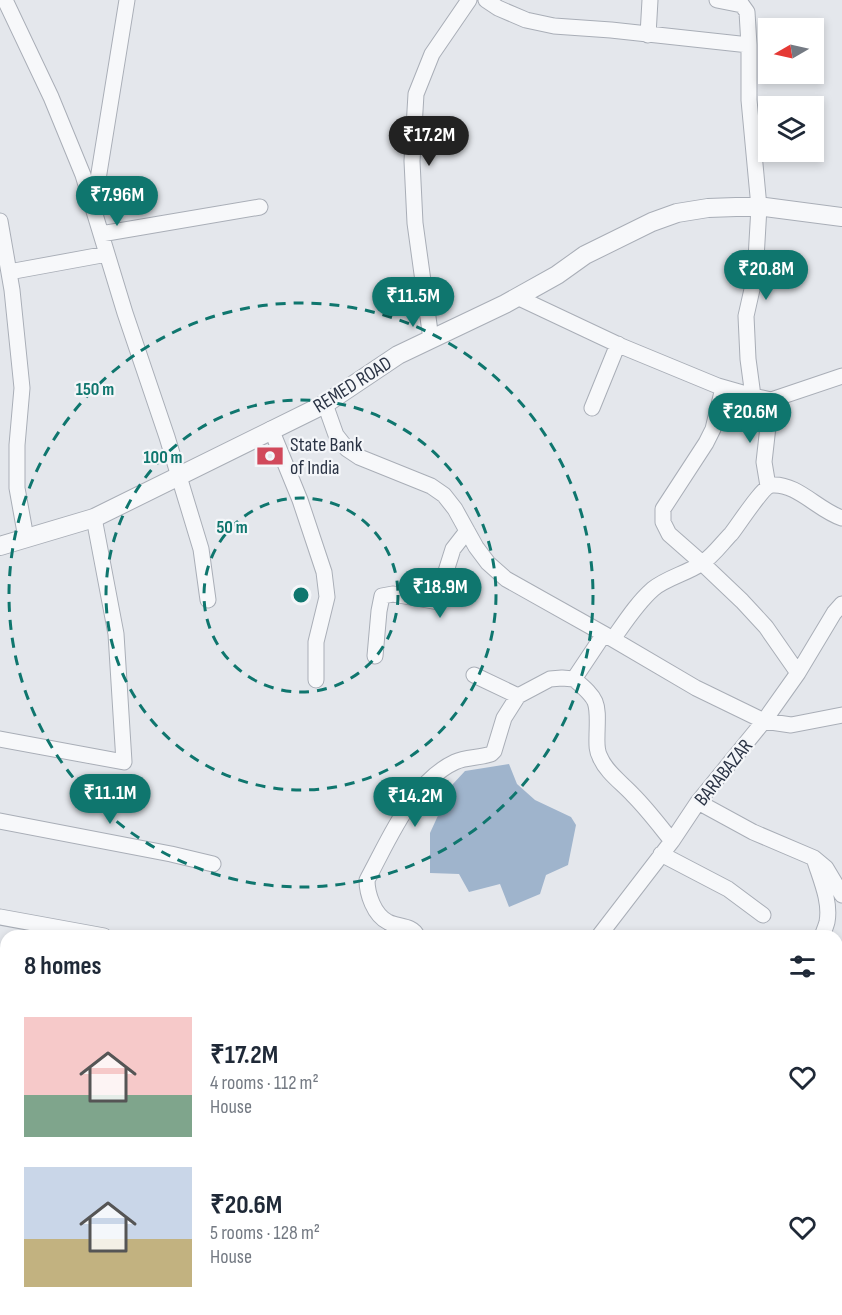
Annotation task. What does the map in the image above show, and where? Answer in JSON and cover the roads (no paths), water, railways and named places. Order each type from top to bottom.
[{"type":"street","points":[[5,0],[51,97],[83,176],[201,549],[208,600]]},
{"type":"street","points":[[93,206],[127,0]]},
{"type":"street","points":[[431,339],[414,223],[412,161],[416,94],[432,54],[469,0]]},
{"type":"street","points":[[486,0],[526,20],[554,26],[749,45]]},
{"type":"street","points":[[648,35],[650,0]]},
{"type":"street","points":[[717,0],[742,5],[747,12],[749,100],[759,207],[755,276],[746,316],[753,396]]},
{"type":"street","points":[[101,234],[260,207]]},
{"type":"street","name":"REMED ROAD","points":[[0,546],[94,518],[325,404],[398,355],[517,297],[585,255],[652,222],[677,213],[708,208],[759,207],[842,217]]},
{"type":"street","points":[[0,221],[9,272],[22,388],[17,445],[17,488],[26,538]]},
{"type":"street","points":[[9,272],[106,254]]},
{"type":"street","points":[[517,297],[718,387],[753,396],[771,400],[842,376]]},
{"type":"street","points":[[592,408],[618,344]]},
{"type":"street","points":[[723,387],[713,429],[663,509],[663,522],[669,534],[702,563],[766,627],[798,673]]},
{"type":"street","points":[[768,486],[764,462],[771,400]]},
{"type":"street","points":[[325,404],[336,435],[347,449],[359,457],[431,486],[444,495],[455,509],[476,547],[488,563],[506,579],[696,688],[764,721],[791,725],[842,715]]},
{"type":"street","points":[[271,429],[300,500],[324,572],[327,597],[316,642],[316,680]]},
{"type":"street","points":[[574,679],[608,636],[655,587],[702,563],[733,531],[768,486],[787,487],[812,500],[827,512],[842,518]]},
{"type":"street","points":[[0,740],[124,762],[116,634],[94,518]]},
{"type":"street","points":[[375,656],[382,596],[393,594],[439,602],[441,587],[453,549],[468,531]]},
{"type":"street","name":"BARABAZAR","points":[[604,930],[672,841],[698,802],[764,721],[842,604]]},
{"type":"street","points":[[474,675],[518,696]]},
{"type":"street","points":[[413,930],[387,922],[380,916],[369,897],[367,880],[416,793],[454,763],[494,752],[504,718],[518,696],[550,679],[574,679],[591,693],[596,701],[598,712],[599,756],[604,765],[639,801],[672,841]]},
{"type":"street","points":[[698,802],[753,832],[814,858],[826,868],[842,895]]},
{"type":"street","points":[[0,821],[160,851],[213,864]]},
{"type":"street","points":[[661,854],[728,889],[763,915]]},
{"type":"street","points":[[814,858],[828,908],[824,930]]},
{"type":"street","points":[[0,918],[69,930]]},
{"type":"water","points":[[509,764],[517,784],[535,800],[571,817],[576,825],[568,865],[546,875],[540,894],[509,907],[500,884],[469,892],[459,874],[430,873],[430,833],[452,785],[465,771]]},
{"type":"place","name":"State Bank of India","points":[[270,456]]}]
